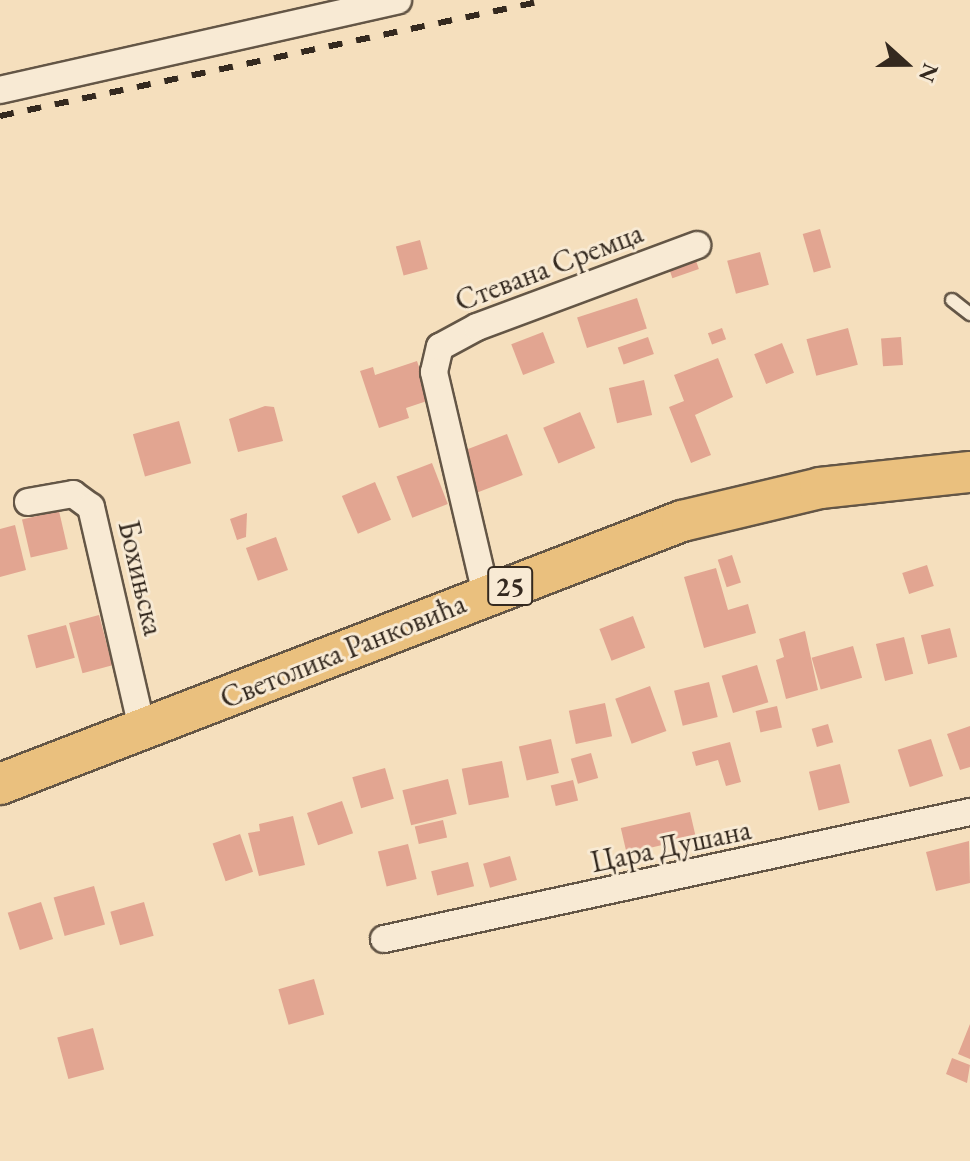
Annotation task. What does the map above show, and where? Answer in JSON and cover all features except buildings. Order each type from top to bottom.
[{"type":"main road","name":"Светолика Ранковића","points":[[0,784],[143,732],[486,594],[748,502],[820,488],[970,472]]},
{"type":"street","points":[[0,90],[398,0]]},
{"type":"street","name":"Стевана Сремца","points":[[486,594],[434,372],[440,347],[477,327],[697,245]]},
{"type":"street","name":"Бохињска","points":[[28,502],[73,494],[91,507],[143,732]]},
{"type":"street","name":"Цара Душана","points":[[384,939],[970,812]]},
{"type":"lane","points":[[952,300],[970,314]]},
{"type":"railway","points":[[0,116],[547,0]]}]
